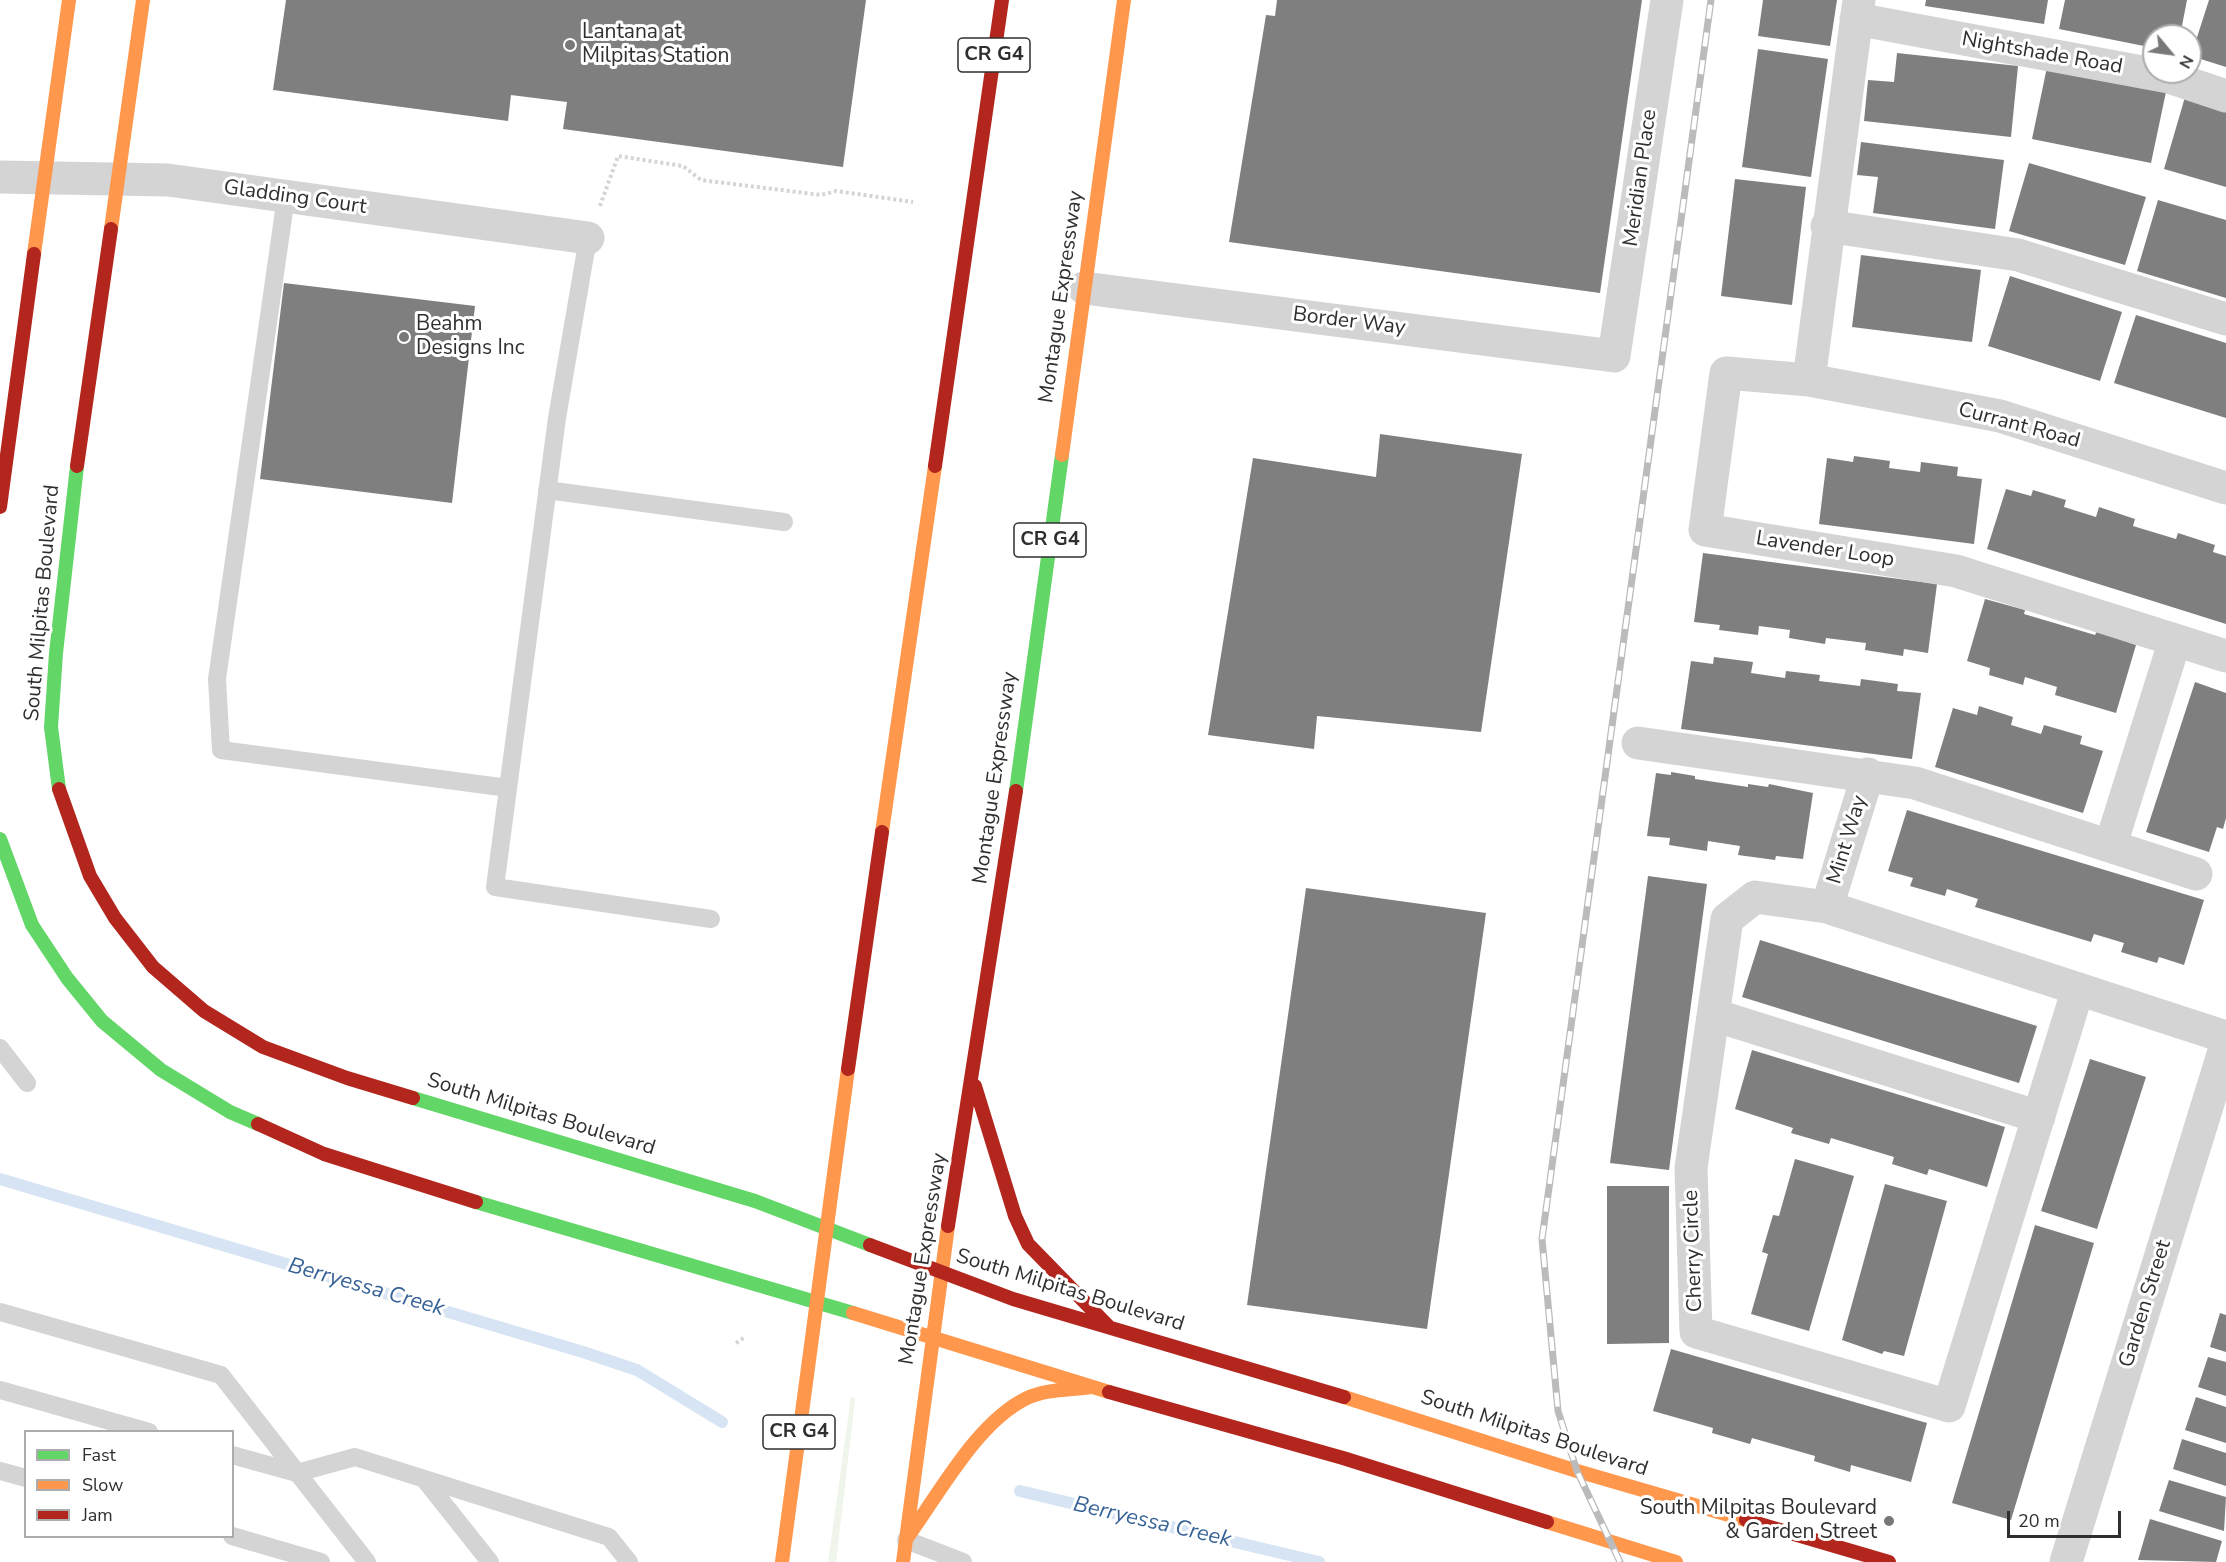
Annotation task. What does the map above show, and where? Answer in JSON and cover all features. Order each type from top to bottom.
[{"type":"main road","points":[[0,507],[69,0]]},
{"type":"main road","name":"South Milpitas Boulevard","points":[[143,0],[120,179],[70,516],[51,726],[59,793],[90,876],[115,918],[153,967],[204,1011],[263,1047],[347,1078],[755,1201],[1013,1299],[1372,1404],[1577,1472],[1889,1562]]},
{"type":"main road","name":"CR G4","points":[[782,1562],[825,1228],[1002,0]]},
{"type":"main road","name":"Montague Expressway","points":[[903,1562],[931,1339],[1019,771],[1124,0]]},
{"type":"main road","points":[[0,839],[32,925],[67,978],[102,1021],[161,1070],[230,1112],[324,1154],[416,1184],[816,1301],[931,1339],[1091,1387],[1343,1458],[1676,1562]]},
{"type":"main road","points":[[972,1078],[1015,1216],[1028,1244],[1108,1326]]},
{"type":"main road","points":[[906,1540],[986,1432],[1002,1415],[1027,1398],[1091,1387]]},
{"type":"street","name":"Meridian Place","points":[[1614,356],[1667,0]]},
{"type":"street","name":"Nightshade Road","points":[[1809,380],[1827,226],[1858,10],[2169,77],[2226,96]]},
{"type":"street","name":"Gladding Court","points":[[0,177],[168,180],[588,238]]},
{"type":"street","points":[[1827,226],[2018,255],[2226,319]]},
{"type":"street","name":"Border Way","points":[[1084,288],[1614,356]]},
{"type":"street","name":"Lavender Loop","points":[[1809,380],[1726,373],[1705,530],[1956,571],[2226,656]]},
{"type":"street","name":"Currant Road","points":[[1809,380],[2000,416],[2226,488]]},
{"type":"street","points":[[2111,844],[2175,640]]},
{"type":"street","points":[[1638,743],[1868,774],[1915,783],[2111,844],[2196,874]]},
{"type":"street","name":"Mint Way","points":[[1827,907],[1868,774]]},
{"type":"street","name":"Cherry Circle","points":[[2078,989],[1948,1406],[1696,1332],[1691,1168],[1727,919],[1755,897],[1827,907],[2078,989],[2226,1038]]},
{"type":"street","points":[[1714,1015],[2039,1117]]},
{"type":"street","name":"Garden Street","points":[[2066,1562],[2226,1045]]},
{"type":"lane","points":[[286,197],[217,679],[221,750],[508,788]]},
{"type":"lane","points":[[588,238],[557,418],[495,887],[711,919]]},
{"type":"lane","points":[[548,490],[784,522]]},
{"type":"lane","points":[[0,1048],[27,1083]]},
{"type":"lane","points":[[0,1312],[220,1375],[366,1562]]},
{"type":"lane","points":[[0,1390],[145,1430]]},
{"type":"lane","points":[[234,1456],[297,1473],[355,1457],[609,1537],[628,1562]]},
{"type":"lane","points":[[0,1471],[24,1477]]},
{"type":"lane","points":[[424,1479],[490,1562]]},
{"type":"lane","points":[[234,1537],[321,1562]]},
{"type":"lane","points":[[906,1540],[963,1562]]},
{"type":"path","points":[[588,238],[618,156],[683,166],[701,180],[821,195],[836,191],[913,202]]},
{"type":"path","points":[[735,1343],[745,1337]]},
{"type":"shaded area","points":[[851,1397],[855,1398],[855,1401],[836,1562],[828,1562]]},
{"type":"building","name":"Lantana at Milpitas Station","points":[[286,0],[866,0],[843,167],[563,129],[567,102],[511,95],[508,121],[273,90]]},
{"type":"building","points":[[1277,0],[1642,0],[1600,293],[1229,242],[1266,15],[1275,16]]},
{"type":"building","points":[[1763,0],[1837,0],[1830,46],[1758,36]]},
{"type":"building","points":[[1926,0],[2048,0],[2044,24],[1925,6]]},
{"type":"building","points":[[2065,0],[2187,0],[2182,24],[2142,24],[2142,46],[2059,29]]},
{"type":"building","points":[[2209,0],[2226,0],[2226,67],[2202,59],[2201,24]]},
{"type":"building","points":[[1758,49],[1828,59],[1811,177],[1742,167]]},
{"type":"building","points":[[1897,53],[2018,66],[2011,137],[1864,121],[1868,80],[1894,82]]},
{"type":"building","points":[[2047,67],[2166,92],[2151,163],[2032,139]]},
{"type":"building","points":[[2185,97],[2226,109],[2226,187],[2164,169]]},
{"type":"building","points":[[1861,142],[2004,160],[1995,229],[1873,213],[1878,177],[1857,175]]},
{"type":"building","points":[[2029,163],[2146,197],[2125,265],[2009,231]]},
{"type":"building","points":[[1735,179],[1806,187],[1792,305],[1721,296]]},
{"type":"building","points":[[2158,200],[2226,220],[2226,298],[2137,271]]},
{"type":"building","points":[[1861,255],[1981,270],[1972,342],[1852,327]]},
{"type":"building","points":[[2010,276],[2122,312],[2100,381],[1988,346]]},
{"type":"building","points":[[284,283],[475,306],[452,503],[260,479]]},
{"type":"building","points":[[2136,315],[2226,343],[2226,418],[2114,383]]},
{"type":"building","points":[[1380,434],[1522,454],[1481,732],[1317,716],[1314,749],[1208,735],[1253,458],[1376,477]]},
{"type":"building","points":[[1854,456],[1890,461],[1889,468],[1920,472],[1921,462],[1958,467],[1957,476],[1982,479],[1974,544],[1819,524],[1827,458],[1853,462]]},
{"type":"building","points":[[2006,489],[2031,496],[2033,490],[2066,500],[2064,507],[2096,517],[2099,507],[2135,519],[2133,526],[2176,539],[2178,533],[2215,545],[2213,552],[2226,556],[2226,624],[1987,549]]},
{"type":"building","points":[[1703,553],[1937,584],[1928,653],[1904,649],[1903,656],[1865,650],[1866,643],[1826,638],[1825,644],[1789,638],[1790,630],[1759,626],[1758,635],[1719,630],[1720,625],[1694,622]]},
{"type":"building","points":[[1985,599],[2025,610],[2024,614],[2095,635],[2097,631],[2136,645],[2116,713],[2055,695],[2057,687],[2025,677],[2023,685],[1989,675],[1990,668],[1967,661]]},
{"type":"building","points":[[1714,657],[1753,662],[1751,673],[1785,678],[1786,671],[1820,675],[1819,681],[1860,686],[1861,679],[1898,684],[1897,691],[1921,693],[1912,759],[1681,729],[1691,661],[1713,664]]},
{"type":"building","points":[[2195,682],[2226,693],[2226,818],[2223,829],[2217,827],[2209,852],[2146,832]]},
{"type":"building","points":[[1979,706],[2013,717],[2011,725],[2041,734],[2044,725],[2082,736],[2080,744],[2103,751],[2083,813],[1935,767],[1953,708],[1977,715]]},
{"type":"building","points":[[1671,772],[1695,776],[1695,779],[1748,787],[1748,784],[1768,787],[1769,784],[1813,793],[1803,859],[1776,856],[1775,860],[1738,855],[1740,846],[1708,841],[1707,851],[1669,845],[1670,838],[1647,836],[1656,773],[1671,775]]},
{"type":"building","points":[[1907,810],[2204,900],[2184,965],[2159,957],[2157,963],[2121,952],[2124,943],[2094,934],[2091,942],[1975,907],[1978,899],[1947,889],[1945,896],[1910,886],[1913,878],[1888,871]]},
{"type":"building","points":[[1648,876],[1707,884],[1669,1170],[1610,1163]]},
{"type":"building","points":[[1306,888],[1486,913],[1427,1329],[1247,1305]]},
{"type":"building","points":[[1760,940],[2037,1026],[2019,1083],[1742,997]]},
{"type":"building","points":[[1752,1050],[2005,1127],[1987,1187],[1929,1169],[1927,1175],[1892,1164],[1894,1157],[1831,1138],[1829,1144],[1791,1133],[1793,1128],[1735,1109]]},
{"type":"building","points":[[2090,1059],[2146,1077],[2097,1229],[2041,1211]]},
{"type":"building","points":[[1795,1159],[1854,1176],[1809,1331],[1751,1314],[1768,1254],[1762,1252],[1773,1215],[1779,1216]]},
{"type":"building","points":[[1885,1184],[1947,1201],[1904,1356],[1884,1351],[1882,1354],[1842,1340]]},
{"type":"building","points":[[1607,1186],[1669,1186],[1669,1343],[1607,1344]]},
{"type":"building","points":[[2035,1225],[2094,1243],[2011,1520],[1952,1503]]},
{"type":"building","points":[[2220,1313],[2226,1315],[2226,1352],[2210,1347]]},
{"type":"building","points":[[1671,1349],[1927,1423],[1911,1482],[1851,1465],[1850,1472],[1814,1461],[1815,1456],[1752,1438],[1750,1444],[1712,1433],[1713,1428],[1653,1411]]},
{"type":"building","points":[[2208,1357],[2226,1362],[2226,1396],[2198,1387]]},
{"type":"building","points":[[2196,1397],[2226,1407],[2226,1443],[2185,1430]]},
{"type":"building","points":[[2182,1439],[2226,1453],[2226,1486],[2173,1469]]},
{"type":"building","points":[[2169,1480],[2226,1497],[2224,1531],[2159,1511]]},
{"type":"building","points":[[2150,1519],[2222,1541],[2216,1562],[2138,1560]]},
{"type":"waterway","name":"Berryessa Creek","points":[[0,1179],[637,1370],[722,1422]]},
{"type":"waterway","name":"Berryessa Creek","points":[[1020,1491],[1319,1562]]},
{"type":"railway","points":[[1620,1562],[1577,1471],[1558,1411],[1542,1239],[1711,0]]},
{"type":"traffic: fast","points":[[1016,791],[1062,455]]},
{"type":"traffic: fast","points":[[59,789],[51,727],[56,653],[77,466]]},
{"type":"traffic: fast","points":[[0,839],[32,925],[67,978],[102,1021],[161,1070],[230,1112],[258,1124]]},
{"type":"traffic: fast","points":[[413,1098],[755,1201],[870,1245]]},
{"type":"traffic: fast","points":[[476,1202],[853,1313]]},
{"type":"traffic: slow","points":[[34,254],[69,0]]},
{"type":"traffic: slow","points":[[111,229],[143,0]]},
{"type":"traffic: slow","points":[[1062,455],[1124,0]]},
{"type":"traffic: slow","points":[[882,832],[935,466]]},
{"type":"traffic: slow","points":[[782,1562],[848,1069]]},
{"type":"traffic: slow","points":[[903,1562],[948,1226]]},
{"type":"traffic: slow","points":[[853,1313],[1109,1392]]},
{"type":"traffic: slow","points":[[907,1538],[975,1441],[1009,1409],[1027,1398],[1042,1393],[1091,1387]]},
{"type":"traffic: slow","points":[[1344,1397],[1577,1471],[1746,1520]]},
{"type":"traffic: slow","points":[[1547,1522],[1676,1562]]},
{"type":"traffic: jam","points":[[935,466],[1002,0]]},
{"type":"traffic: jam","points":[[77,466],[111,229]]},
{"type":"traffic: jam","points":[[0,507],[34,254]]},
{"type":"traffic: jam","points":[[59,789],[90,876],[115,918],[153,967],[204,1011],[263,1047],[347,1078],[413,1098]]},
{"type":"traffic: jam","points":[[948,1226],[1016,791]]},
{"type":"traffic: jam","points":[[848,1069],[882,832]]},
{"type":"traffic: jam","points":[[975,1086],[1015,1216],[1028,1244],[1108,1326]]},
{"type":"traffic: jam","points":[[258,1124],[324,1154],[476,1202]]},
{"type":"traffic: jam","points":[[870,1245],[1013,1299],[1344,1397]]},
{"type":"traffic: jam","points":[[1109,1392],[1343,1458],[1547,1522]]},
{"type":"traffic: jam","points":[[1746,1520],[1889,1562]]},
{"type":"place","name":"Lantana at Milpitas Station","points":[[570,45]]},
{"type":"place","name":"Beahm Designs Inc","points":[[404,337]]},
{"type":"place","name":"South Milpitas Boulevard & Garden Street","points":[[1889,1521]]}]
